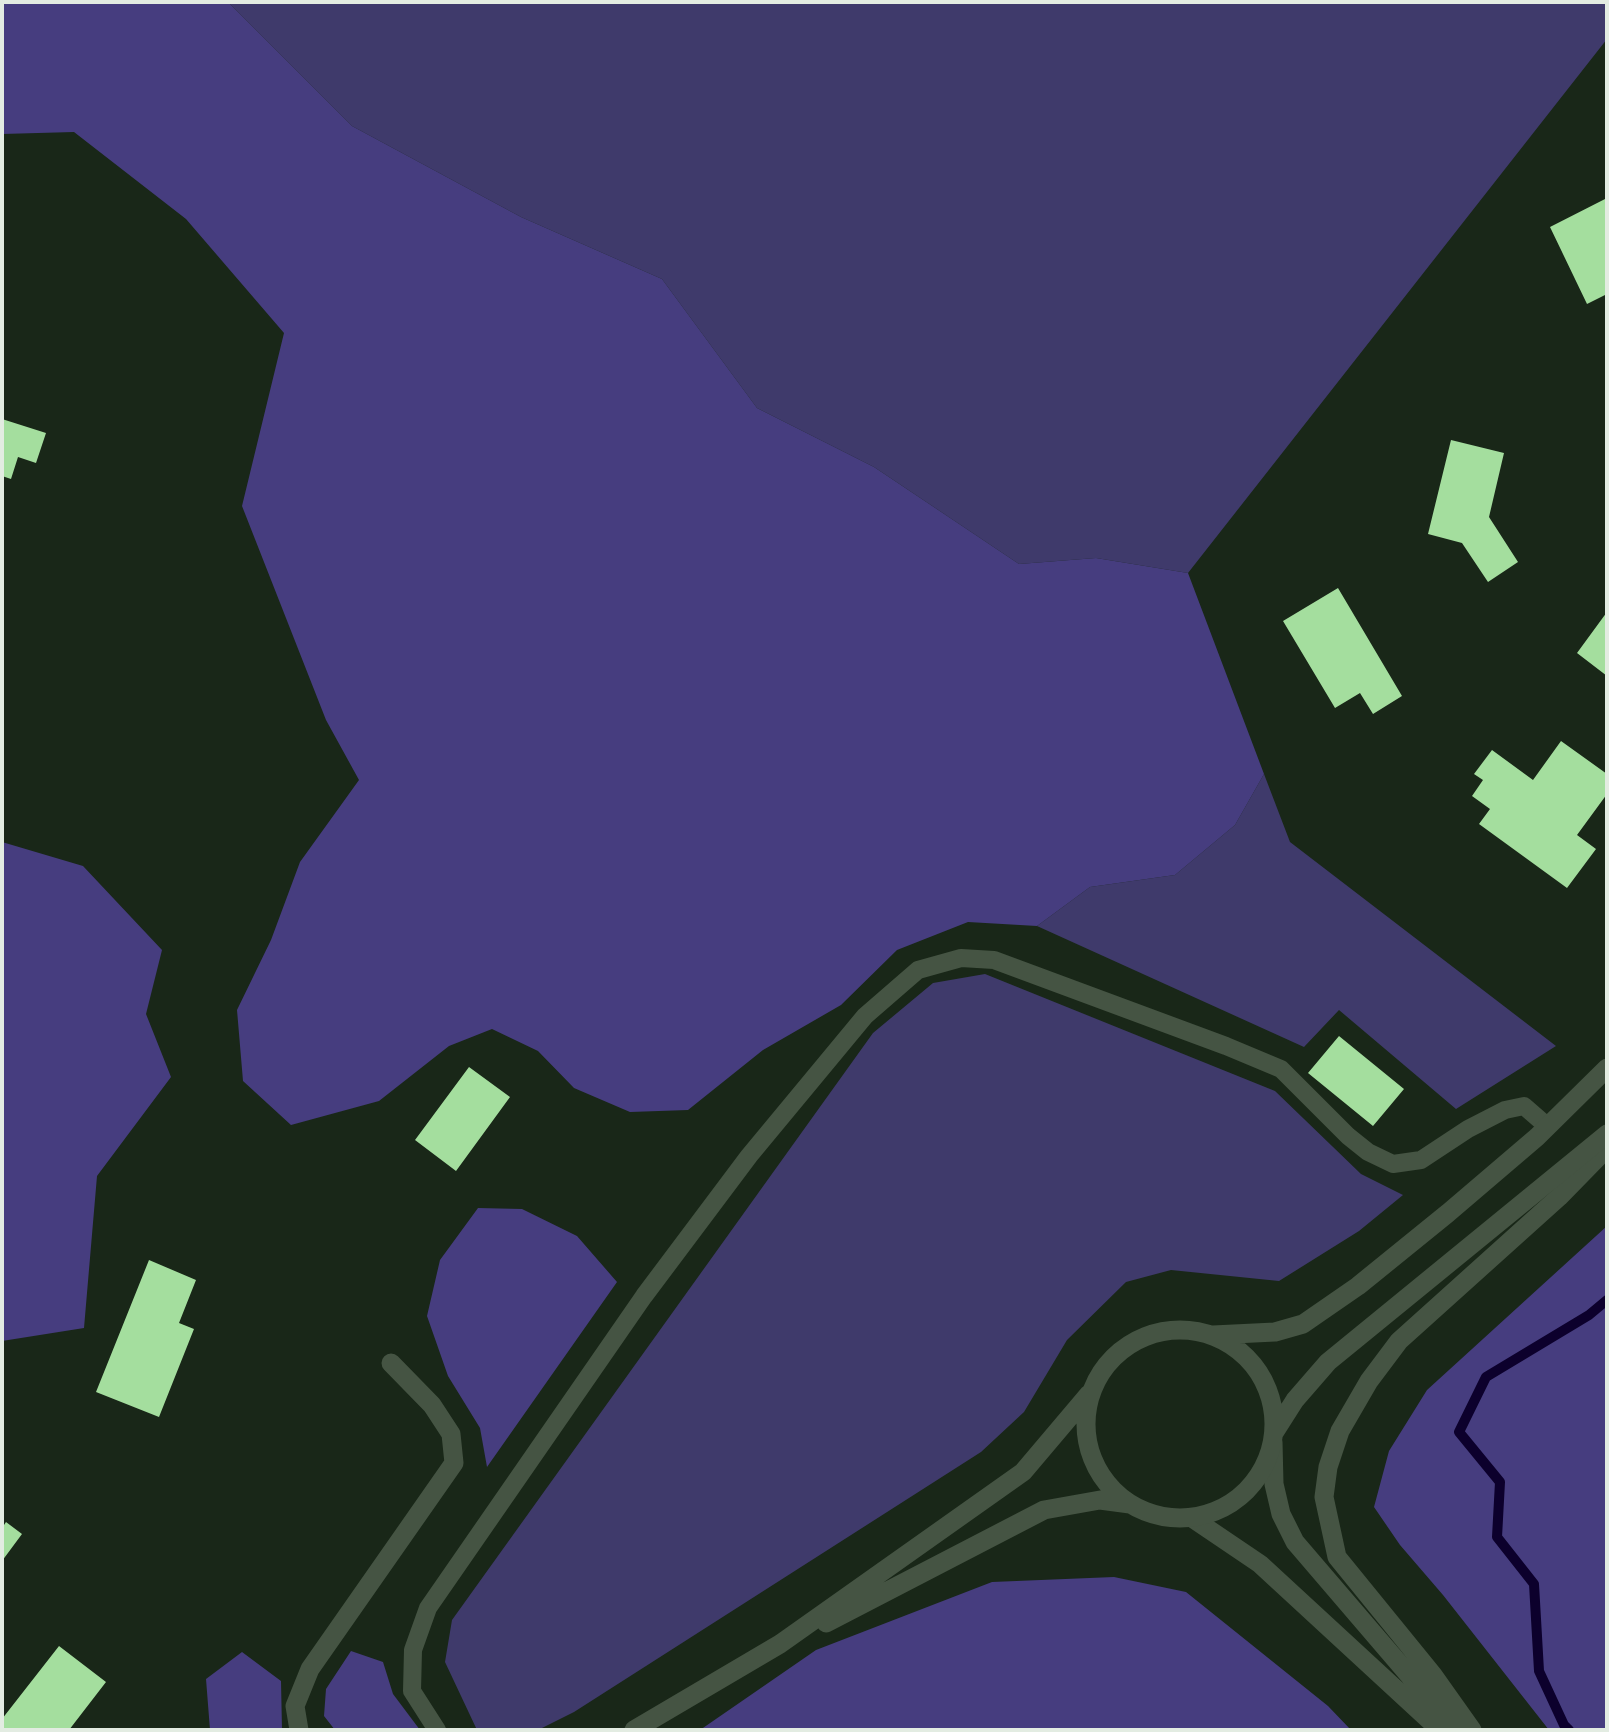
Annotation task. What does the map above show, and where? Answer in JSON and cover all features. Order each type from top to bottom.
[{"type":"main road","points":[[1212,1335],[1275,1332],[1303,1324],[1378,1270],[1547,1126],[1607,1068]]},
{"type":"main road","points":[[780,1644],[829,1622],[1044,1510],[1100,1500],[1130,1504],[1160,1516],[1192,1518],[1220,1510],[1244,1493],[1263,1470],[1273,1438],[1295,1400],[1328,1362],[1607,1134]]},
{"type":"main road","points":[[1472,1730],[1433,1675],[1337,1558],[1324,1497],[1328,1466],[1340,1431],[1369,1381],[1399,1342],[1430,1310],[1559,1197],[1607,1148]]},
{"type":"main road","points":[[634,1730],[780,1644],[1023,1472],[1092,1391],[1107,1365],[1136,1341],[1154,1333],[1184,1329],[1212,1335],[1236,1347],[1255,1366],[1268,1389],[1274,1415],[1274,1484],[1281,1514],[1295,1542],[1456,1730]]},
{"type":"main road","points":[[299,1730],[295,1706],[310,1669],[454,1463],[451,1434],[432,1405],[391,1363]]},
{"type":"main road","points":[[1092,1391],[1086,1423],[1091,1454],[1106,1483],[1130,1504]]},
{"type":"main road","points":[[1192,1518],[1260,1564],[1440,1730]]},
{"type":"lane","points":[[437,1730],[412,1691],[413,1650],[428,1608],[644,1296],[749,1156],[865,1016],[918,970],[961,958],[994,960],[1226,1046],[1281,1069],[1348,1136],[1368,1152],[1393,1164],[1421,1160],[1468,1129],[1504,1110],[1524,1106],[1547,1126]]},
{"type":"shaded area","points":[[2,2],[228,2],[352,126],[521,217],[662,279],[757,408],[874,467],[1019,564],[1096,558],[1188,573],[1264,774],[1235,825],[1175,875],[1090,887],[1037,926],[968,922],[897,950],[841,1005],[763,1050],[688,1110],[630,1112],[574,1088],[538,1051],[492,1029],[449,1046],[379,1101],[291,1125],[243,1081],[237,1010],[271,940],[300,862],[359,780],[326,720],[242,506],[284,333],[186,219],[74,132],[2,134]]},
{"type":"shaded area","points":[[228,2],[1607,2],[1607,39],[1188,573],[1096,558],[1019,564],[874,467],[757,408],[662,279],[521,217],[352,126]]},
{"type":"shaded area","points":[[1264,774],[1290,842],[1556,1046],[1456,1109],[1339,1010],[1304,1047],[1037,926],[1090,887],[1175,875],[1235,825]]},
{"type":"shaded area","points":[[2,842],[83,866],[162,950],[146,1014],[171,1077],[97,1176],[84,1328],[2,1341]]},
{"type":"shaded area","points":[[985,974],[1275,1091],[1361,1174],[1403,1195],[1359,1231],[1279,1281],[1171,1270],[1126,1282],[1067,1340],[1024,1412],[981,1452],[574,1712],[538,1730],[477,1730],[445,1662],[452,1620],[873,1033],[933,983]]},
{"type":"shaded area","points":[[478,1208],[522,1209],[577,1236],[617,1282],[487,1467],[480,1428],[448,1376],[427,1316],[440,1260]]},
{"type":"shaded area","points":[[1607,1226],[1607,1730],[1549,1730],[1443,1595],[1400,1545],[1374,1507],[1389,1451],[1427,1390]]},
{"type":"shaded area","points":[[1114,1577],[1186,1592],[1328,1706],[1351,1730],[700,1730],[816,1650],[992,1582]]},
{"type":"shaded area","points":[[351,1651],[383,1662],[393,1694],[420,1730],[335,1730],[324,1716],[326,1689]]},
{"type":"shaded area","points":[[242,1652],[281,1681],[282,1730],[210,1730],[206,1679]]},
{"type":"building","points":[[1607,198],[1607,294],[1587,304],[1550,227]]},
{"type":"building","points":[[2,419],[46,433],[36,463],[18,457],[11,479],[2,476]]},
{"type":"building","points":[[1451,440],[1504,453],[1489,517],[1518,562],[1488,582],[1462,543],[1428,534]]},
{"type":"building","points":[[1338,588],[1402,696],[1373,714],[1360,693],[1335,708],[1283,621]]},
{"type":"building","points":[[1607,612],[1607,676],[1577,653]]},
{"type":"building","points":[[1561,741],[1607,774],[1607,794],[1577,835],[1596,849],[1567,888],[1479,824],[1490,809],[1472,796],[1483,780],[1474,774],[1492,750],[1533,780]]},
{"type":"building","points":[[1339,1036],[1404,1089],[1373,1126],[1308,1073]]},
{"type":"building","points":[[469,1067],[510,1097],[456,1171],[415,1140]]},
{"type":"building","points":[[149,1260],[196,1280],[179,1323],[194,1329],[159,1417],[96,1392]]},
{"type":"building","points":[[6,1522],[22,1534],[2,1561],[2,1528]]},
{"type":"building","points":[[59,1646],[106,1682],[69,1730],[2,1730],[2,1719]]},
{"type":"waterway","points":[[1569,1730],[1564,1725],[1539,1671],[1534,1584],[1497,1537],[1500,1482],[1459,1432],[1486,1377],[1589,1315],[1607,1300]]}]
